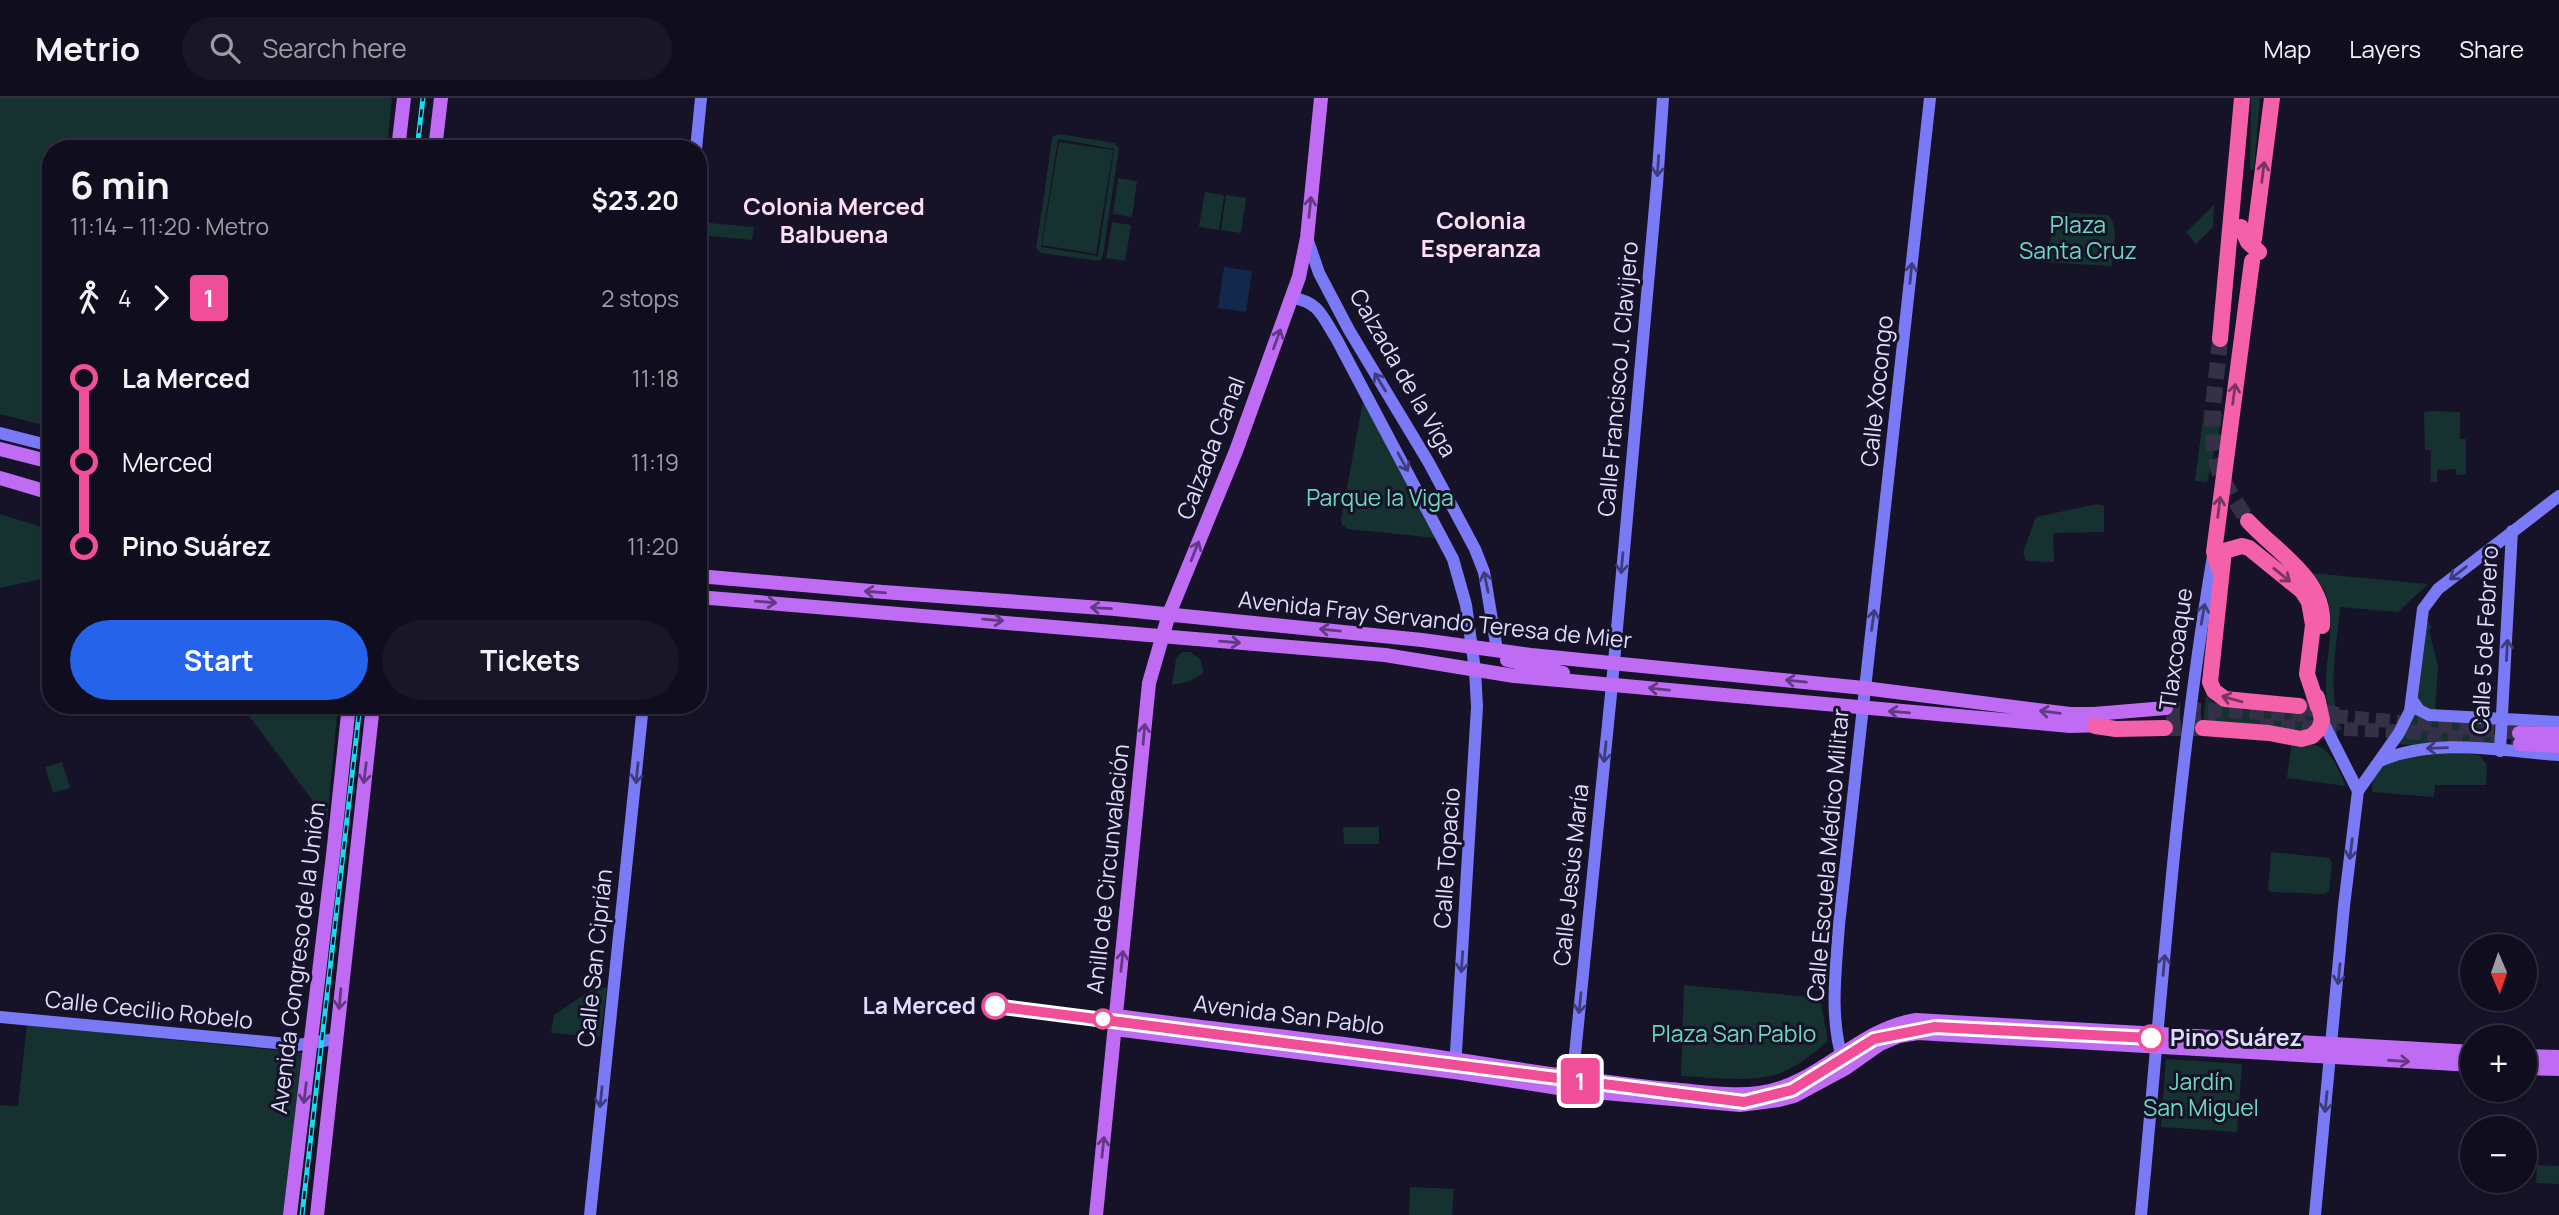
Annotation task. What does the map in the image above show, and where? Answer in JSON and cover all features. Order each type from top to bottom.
[{"type":"highway","points":[[2220,338],[2242,98]]},
{"type":"highway","points":[[2221,580],[2214,552],[2257,252],[2272,98]]},
{"type":"highway","points":[[2237,152],[2244,167],[2241,227],[2248,242],[2257,252]]},
{"type":"highway","points":[[2203,729],[2269,733],[2301,739],[2312,736],[2319,729],[2317,688],[2323,615],[2321,603],[2310,582],[2248,521]]},
{"type":"highway","points":[[2299,706],[2225,699],[2214,691],[2209,675],[2224,551],[2242,546],[2249,548],[2302,592],[2309,602],[2313,614],[2307,674],[2320,714]]},
{"type":"highway","points":[[2095,726],[2116,729],[2166,719]]},
{"type":"main road","points":[[399,140],[404,98]]},
{"type":"main road","points":[[436,140],[441,98]]},
{"type":"main road","name":"Calzada de la Viga","points":[[1293,298],[1307,238],[1321,98]]},
{"type":"main road","name":"Calzada Canal","points":[[1169,614],[1236,451],[1293,298]]},
{"type":"main road","points":[[0,449],[42,460]]},
{"type":"main road","points":[[0,470],[42,481]]},
{"type":"main road","points":[[0,478],[42,493]]},
{"type":"main road","name":"Avenida Fray Servando Teresa de Mier","points":[[707,577],[1169,614],[1864,688],[2070,714],[2166,719]]},
{"type":"main road","name":"Avenida Fray Servando Teresa de Mier","points":[[707,598],[1385,655],[1514,676],[1862,709],[2095,726]]},
{"type":"main road","name":"Anillo de Circunvalación","points":[[1096,1215],[1149,683],[1169,614]]},
{"type":"main road","points":[[1497,650],[1503,658],[1509,660],[1612,684]]},
{"type":"main road","name":"Avenida Congreso de la Unión","points":[[290,1215],[328,902],[347,714]]},
{"type":"main road","name":"Avenida Congreso de la Unión","points":[[317,1215],[372,714]]},
{"type":"main road","points":[[2559,734],[2520,738],[2559,746]]},
{"type":"main road","points":[[328,902],[347,930]]},
{"type":"main road","points":[[1116,1023],[1455,1066],[1628,1096],[1752,1105],[1794,1096],[1843,1061]]},
{"type":"main road","points":[[1571,1085],[1601,1083],[1726,1093],[1762,1093],[1798,1081],[1880,1044],[1918,1033],[2157,1040],[2331,1050],[2460,1052]]},
{"type":"main road","points":[[2331,1050],[2460,1064]]},
{"type":"main road","points":[[2537,1057],[2559,1058]]},
{"type":"main road","points":[[2537,1068],[2559,1069]]},
{"type":"main road","points":[[1601,1083],[1628,1096]]},
{"type":"street","points":[[697,140],[701,98]]},
{"type":"street","name":"Calle Francisco J. Clavijero","points":[[1613,663],[1657,184],[1662,98]]},
{"type":"street","name":"Calle Xocongo","points":[[1864,688],[1930,98]]},
{"type":"street","name":"Calzada de la Viga","points":[[1307,238],[1319,273],[1349,330],[1429,463],[1475,549],[1484,572],[1497,650]]},
{"type":"street","name":"Calzada de la Viga","points":[[1293,298],[1308,300],[1315,305],[1329,327],[1446,543],[1459,576],[1471,646]]},
{"type":"street","points":[[0,433],[42,444]]},
{"type":"street","points":[[0,485],[42,494]]},
{"type":"street","points":[[2315,1215],[2358,791],[2406,720],[2412,700],[2421,619],[2427,600],[2559,496]]},
{"type":"street","name":"Calle 5 de Febrero","points":[[2500,751],[2504,719],[2512,531]]},
{"type":"street","name":"Tlaxcoaque","points":[[2141,1215],[2195,662],[2214,552]]},
{"type":"street","name":"Calle Topacio","points":[[1455,1066],[1476,738],[1475,670],[1471,646]]},
{"type":"street","name":"Calle Jesús María","points":[[1571,1085],[1613,663]]},
{"type":"street","name":"Calle Escuela Médico Militar","points":[[1843,1061],[1834,995],[1864,688]]},
{"type":"street","points":[[2412,700],[2418,710],[2429,715],[2559,722]]},
{"type":"street","name":"Calle San Ciprián","points":[[590,1215],[642,714]]},
{"type":"street","points":[[2320,714],[2358,791]]},
{"type":"street","points":[[2376,763],[2411,750],[2446,747],[2559,755]]},
{"type":"street","name":"Calle Cecilio Robelo","points":[[0,1017],[221,1039],[310,1044],[335,1039]]},
{"type":"green space","points":[[0,98],[392,98],[388,140],[42,140],[42,425],[0,414]]},
{"type":"green space","points":[[2251,98],[2260,98],[2254,170],[2250,169]]},
{"type":"green space","points":[[1060,134],[1114,143],[1119,148],[1100,261],[1041,253],[1036,249],[1053,136]],"holes":[[[1058,139],[1114,149],[1098,256],[1041,247]]]},
{"type":"green space","points":[[1059,142],[1113,150],[1096,254],[1042,245]]},
{"type":"green space","points":[[1118,178],[1137,181],[1132,217],[1113,214]]},
{"type":"green space","points":[[1205,192],[1224,195],[1219,230],[1199,227]]},
{"type":"green space","points":[[1226,195],[1246,198],[1241,233],[1221,230]]},
{"type":"green space","points":[[2214,205],[2213,227],[2196,244],[2186,232]]},
{"type":"green space","name":"Plaza Santa Cruz","points":[[2054,212],[2108,215],[2112,219],[2115,232],[2112,266],[2043,262],[2052,234],[2051,218]]},
{"type":"green space","points":[[1112,222],[1131,225],[1125,261],[1106,258]]},
{"type":"green space","points":[[707,223],[754,227],[752,240],[707,236]]},
{"type":"green space","name":"Parque la Viga","points":[[1367,401],[1436,538],[1348,529],[1342,525],[1363,402]]},
{"type":"green space","points":[[2204,410],[2223,414],[2207,482],[2195,481]]},
{"type":"green space","points":[[2424,412],[2460,412],[2460,439],[2466,439],[2466,474],[2456,475],[2456,469],[2437,470],[2437,482],[2431,482],[2431,450],[2425,450]]},
{"type":"green space","points":[[2097,504],[2104,506],[2104,532],[2053,533],[2054,562],[2026,561],[2023,552],[2036,517]]},
{"type":"green space","points":[[0,514],[42,527],[42,579],[0,588]]},
{"type":"green space","points":[[2311,573],[2428,584],[2398,612],[2340,607],[2334,685],[2337,715],[2342,730],[2338,731],[2326,694],[2330,630],[2328,600],[2322,586]]},
{"type":"green space","points":[[2424,617],[2432,627],[2429,630],[2438,666],[2435,712],[2428,711],[2416,698]]},
{"type":"green space","points":[[1182,652],[1190,652],[1200,659],[1204,673],[1190,681],[1172,685],[1176,659]]},
{"type":"green space","points":[[2206,695],[2213,702],[2225,705],[2309,712],[2313,721],[2310,730],[2303,735],[2203,724]]},
{"type":"green space","points":[[2413,713],[2487,722],[2494,727],[2492,744],[2487,748],[2394,744]]},
{"type":"green space","points":[[248,714],[337,714],[327,820]]},
{"type":"green space","points":[[2292,741],[2305,742],[2327,752],[2346,786],[2287,778]]},
{"type":"green space","points":[[2446,752],[2479,755],[2487,765],[2486,785],[2435,785],[2434,797],[2372,792],[2373,775],[2388,764]]},
{"type":"green space","points":[[62,762],[70,788],[53,793],[45,767]]},
{"type":"green space","points":[[1343,827],[1379,827],[1379,844],[1344,844]]},
{"type":"green space","points":[[2271,852],[2329,858],[2332,863],[2329,891],[2325,894],[2271,892],[2268,889]]},
{"type":"green space","name":"Plaza San Pablo","points":[[1684,985],[1820,998],[1828,1041],[1798,1064],[1766,1077],[1742,1079],[1681,1076]]},
{"type":"green space","points":[[594,988],[607,988],[600,1037],[551,1033],[554,1015]]},
{"type":"green space","points":[[27,1025],[303,1053],[288,1215],[0,1215],[0,1105],[18,1106]]},
{"type":"green space","name":"Jardín San Miguel","points":[[2166,1059],[2242,1064],[2237,1132],[2161,1127]]},
{"type":"green space","points":[[2537,1165],[2559,1166],[2559,1184],[2537,1183]]},
{"type":"green space","points":[[1410,1187],[1454,1189],[1452,1215],[1409,1215]]},
{"type":"water","points":[[1224,267],[1252,271],[1246,312],[1218,308]]},
{"type":"tunnel","points":[[2220,339],[2213,407],[2213,442],[2220,474],[2248,521]]},
{"type":"tunnel","points":[[2299,706],[2346,717]]},
{"type":"tunnel","points":[[2166,708],[2346,717],[2519,733]]},
{"type":"tunnel","points":[[2166,721],[2215,723]]},
{"type":"tunnel","points":[[2260,725],[2410,732],[2520,744]]},
{"type":"tunnel","points":[[2165,728],[2203,728]]},
{"type":"railway","points":[[418,140],[423,98]]},
{"type":"railway","points":[[302,1215],[359,714]]},
{"type":"metro line","name":"1","points":[[995,1006],[1744,1102],[1792,1090],[1874,1039],[1935,1027],[2151,1038]]},
{"type":"place","name":"La Merced","points":[[995,1006]]},
{"type":"place","name":"Pino Suárez","points":[[2151,1038]]},
{"type":"district","name":"Colonia Merced Balbuena","points":[[834,221]]},
{"type":"district","name":"Colonia Esperanza","points":[[1481,235]]}]
